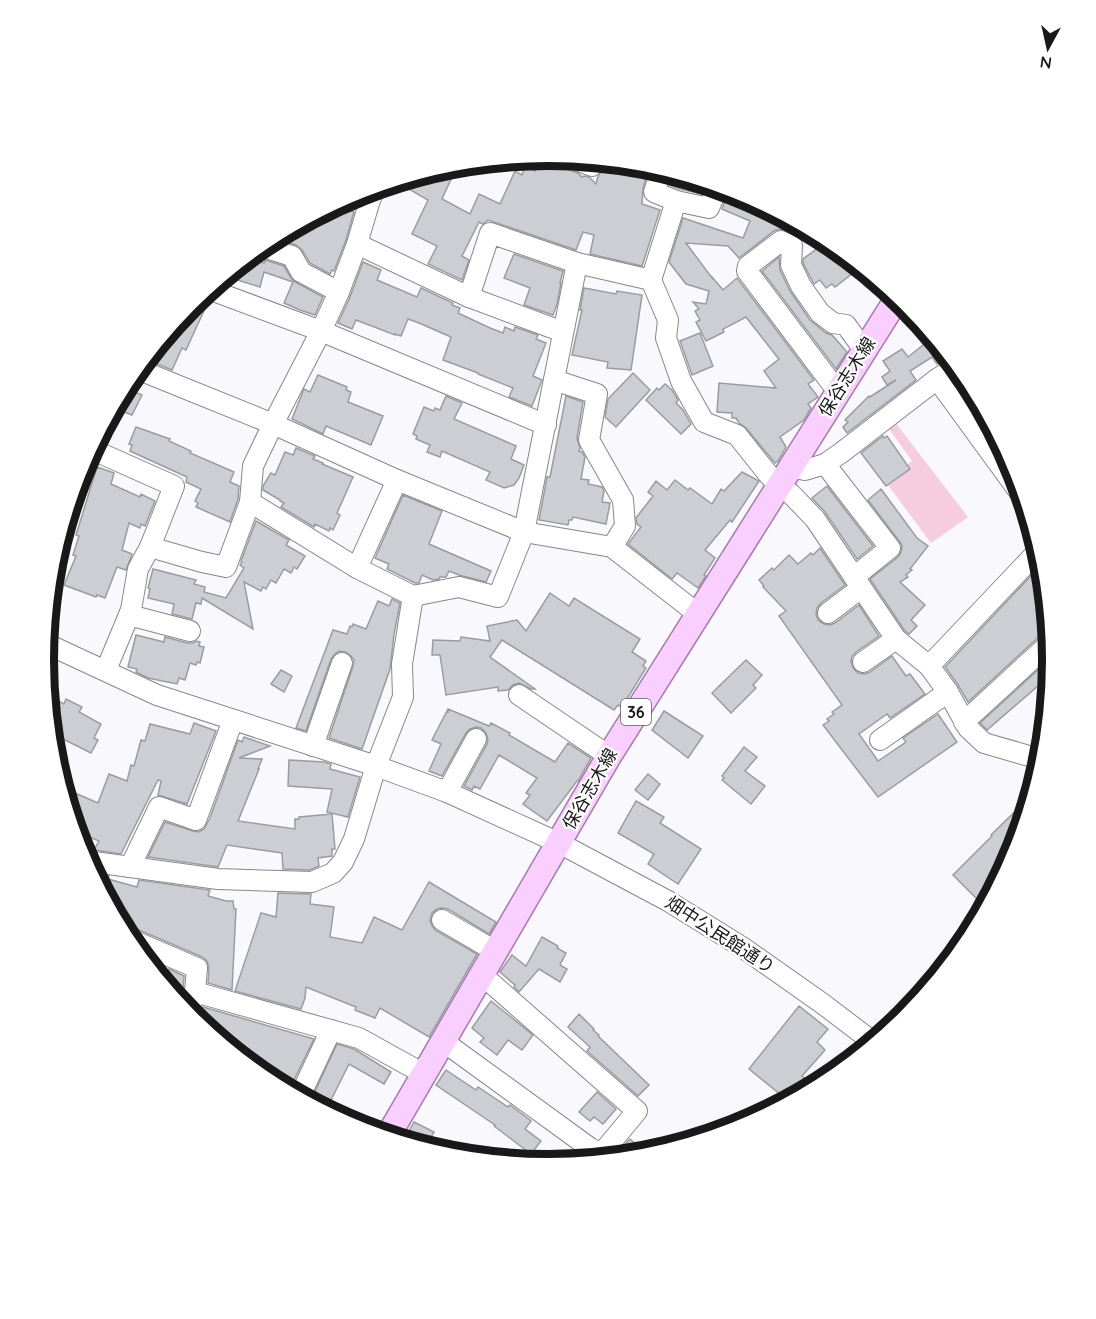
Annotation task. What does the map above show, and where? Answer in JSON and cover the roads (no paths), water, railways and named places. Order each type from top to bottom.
[{"type":"main road","name":"保谷志木線","points":[[393,1128],[609,756],[892,306]]},
{"type":"street","points":[[659,178],[654,192],[676,201],[709,208],[714,195]]},
{"type":"street","points":[[150,547],[226,567],[250,502],[254,466],[339,292],[357,244],[366,200]]},
{"type":"street","points":[[676,201],[651,280],[668,320],[666,338],[681,381],[704,422],[737,435],[768,474],[785,476],[825,464],[949,371]]},
{"type":"street","points":[[469,297],[490,233],[577,263],[651,280]]},
{"type":"street","points":[[838,392],[747,271],[748,266],[781,242],[792,246],[791,265],[801,286],[819,313],[833,323],[846,326],[864,350]]},
{"type":"street","points":[[357,244],[469,297],[563,332]]},
{"type":"street","points":[[273,250],[292,256],[301,272],[339,292]]},
{"type":"street","points":[[250,502],[357,568],[413,596],[459,587],[498,597],[524,532],[577,263]]},
{"type":"street","points":[[217,292],[321,331],[546,425]]},
{"type":"street","points":[[146,373],[273,424],[397,480],[524,532],[612,547],[698,614]]},
{"type":"street","points":[[937,379],[1005,472]]},
{"type":"street","points":[[554,380],[597,394],[589,440],[624,500],[625,526],[612,547]]},
{"type":"street","points":[[100,452],[174,486],[150,547],[138,569],[129,615],[106,670]]},
{"type":"street","points":[[825,464],[890,548],[828,613]]},
{"type":"street","points":[[785,476],[791,494],[815,519],[896,639],[929,666],[948,692],[968,728],[984,743],[1033,757]]},
{"type":"street","points":[[357,568],[397,480]]},
{"type":"street","points":[[929,666],[1032,558]]},
{"type":"street","points":[[98,863],[218,879],[312,882],[333,873],[343,862],[354,839],[375,766],[403,697],[402,664],[413,596]]},
{"type":"street","points":[[129,615],[190,631]]},
{"type":"street","points":[[863,662],[896,639]]},
{"type":"street","name":"畑中公民館通り","points":[[54,647],[157,695],[375,766],[447,792],[559,843],[687,912],[742,947],[866,1037]]},
{"type":"street","points":[[964,722],[1042,651]]},
{"type":"street","points":[[313,746],[342,663]]},
{"type":"street","points":[[880,740],[948,692]]},
{"type":"street","points":[[519,695],[609,756]]},
{"type":"street","points":[[130,867],[159,807],[196,820],[233,720]]},
{"type":"street","points":[[447,792],[476,739]]},
{"type":"street","points":[[442,920],[495,951]]},
{"type":"street","points":[[146,946],[197,968],[192,1001]]},
{"type":"street","points":[[482,975],[638,1111],[609,1149]]},
{"type":"street","points":[[195,992],[359,1038],[424,1074]]},
{"type":"street","points":[[304,1088],[331,1030]]},
{"type":"street","points":[[444,1042],[594,1151]]}]
